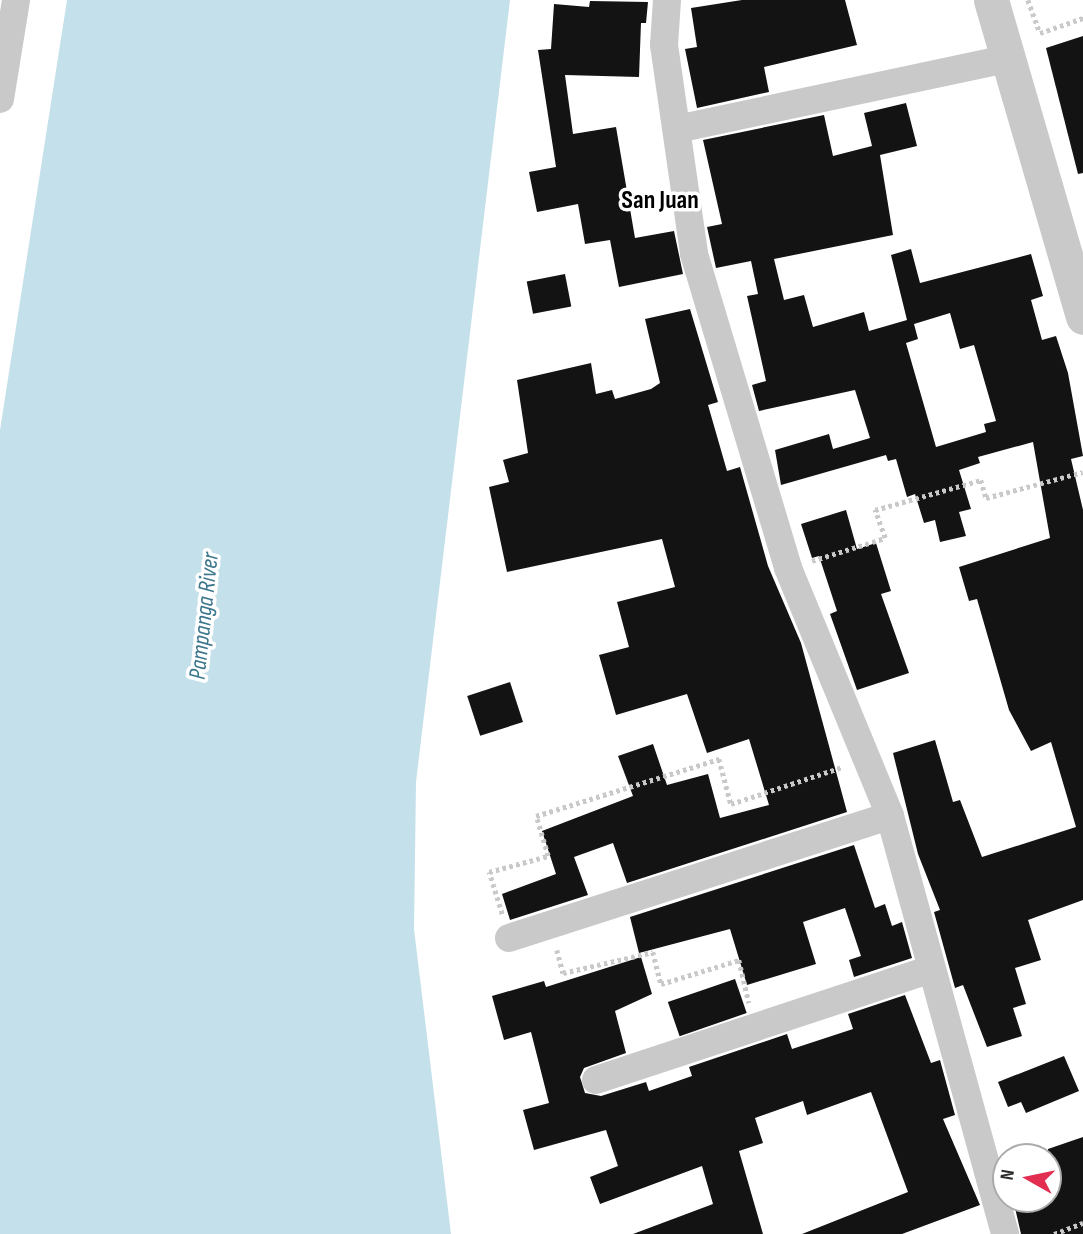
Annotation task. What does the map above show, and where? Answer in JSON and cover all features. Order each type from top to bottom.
[{"type":"street","points":[[0,99],[16,0]]},
{"type":"street","points":[[667,0],[664,45],[694,254],[788,568],[869,758],[890,816],[929,970],[1004,1234]]},
{"type":"street","points":[[991,0],[1083,317]]},
{"type":"street","points":[[677,129],[1010,58]]},
{"type":"street","points":[[509,938],[890,816]]},
{"type":"street","points":[[596,1080],[929,970]]},
{"type":"path","points":[[1028,0],[1040,33],[1083,18]]},
{"type":"path","points":[[788,568],[885,538],[875,510],[981,480],[986,498],[1083,472]]},
{"type":"path","points":[[509,938],[489,872],[548,856],[536,816],[719,759],[731,804],[869,758]]},
{"type":"path","points":[[550,926],[563,973],[653,952],[661,984],[739,960],[755,1028]]},
{"type":"path","points":[[1054,1234],[1083,1223]]},
{"type":"water","name":"Pampanga River","points":[[67,0],[510,0],[416,782],[414,929],[451,1234],[0,1234],[0,430]]},
{"type":"building","points":[[742,0],[845,0],[857,45],[764,67],[769,92],[697,108],[685,49],[697,47],[691,8]]},
{"type":"building","points":[[590,1],[648,2],[646,23],[641,23],[639,77],[565,75],[573,134],[616,127],[635,238],[674,231],[683,274],[619,287],[610,240],[585,244],[578,204],[537,212],[529,172],[556,167],[538,50],[551,49],[554,4],[589,7]]},
{"type":"building","points":[[1083,36],[1083,173],[1078,174],[1046,48]]},
{"type":"building","points":[[906,103],[917,146],[880,155],[893,235],[774,259],[784,300],[804,295],[813,327],[864,312],[869,331],[907,320],[891,255],[911,249],[920,283],[1031,254],[1043,296],[1031,300],[1042,340],[1056,336],[1068,373],[1083,456],[1071,459],[1083,510],[1083,900],[1028,920],[1041,960],[1015,968],[1026,1004],[1013,1008],[1022,1036],[987,1047],[963,985],[955,988],[934,912],[940,910],[918,854],[893,753],[935,740],[953,802],[960,800],[982,857],[1076,827],[1051,742],[1031,751],[1009,710],[977,599],[969,601],[959,567],[1050,538],[1033,442],[978,457],[980,463],[959,470],[971,509],[959,512],[966,536],[940,542],[935,520],[924,523],[915,494],[907,497],[896,459],[888,461],[886,455],[781,485],[775,450],[829,434],[833,449],[870,438],[855,390],[759,411],[752,385],[766,381],[747,296],[758,294],[751,261],[716,268],[707,227],[722,224],[703,140],[824,115],[833,156],[872,146],[864,113]],"holes":[[[950,313],[960,349],[974,345],[996,421],[984,424],[986,432],[936,447],[906,343],[918,339],[914,324]]]},
{"type":"building","points":[[565,274],[571,306],[533,314],[527,281]]},
{"type":"building","points":[[690,309],[718,402],[708,405],[727,471],[740,467],[768,566],[801,643],[847,812],[627,883],[613,843],[574,857],[588,895],[510,920],[502,894],[556,874],[542,831],[633,796],[618,756],[653,744],[667,785],[708,774],[720,818],[769,805],[749,739],[707,753],[687,694],[616,715],[599,655],[629,647],[617,602],[675,587],[662,539],[507,572],[489,487],[509,482],[503,460],[528,453],[517,380],[591,363],[596,394],[612,390],[615,399],[651,389],[660,383],[645,319]]},
{"type":"building","points":[[846,510],[857,549],[876,543],[891,591],[881,594],[909,673],[857,690],[830,614],[837,611],[819,556],[812,558],[801,524]]},
{"type":"building","points":[[510,682],[523,722],[480,736],[467,696]]},
{"type":"building","points":[[854,845],[875,908],[885,904],[892,926],[902,922],[912,958],[854,977],[849,960],[861,956],[845,908],[803,922],[816,964],[747,985],[730,929],[639,953],[630,917]]},
{"type":"building","points":[[641,957],[652,994],[615,1011],[626,1053],[584,1068],[580,1077],[585,1093],[601,1096],[646,1082],[649,1091],[692,1076],[689,1067],[787,1034],[792,1049],[853,1029],[848,1014],[905,995],[931,1063],[940,1060],[955,1115],[943,1119],[980,1205],[902,1234],[802,1234],[908,1192],[871,1092],[807,1115],[803,1101],[755,1118],[763,1143],[739,1151],[763,1234],[633,1234],[713,1204],[702,1166],[600,1204],[590,1177],[618,1166],[606,1130],[534,1150],[523,1110],[549,1103],[531,1032],[504,1040],[492,996],[544,981],[546,987]]},
{"type":"building","points":[[735,979],[747,1013],[680,1036],[668,1002]]},
{"type":"building","points":[[1064,1056],[1079,1091],[1026,1113],[1021,1102],[1008,1107],[998,1082]]},
{"type":"building","points":[[1083,1137],[1083,1234],[1021,1234],[1016,1213],[1062,1213],[1062,1144]]},
{"type":"district","name":"San Juan","points":[[660,201]]}]
